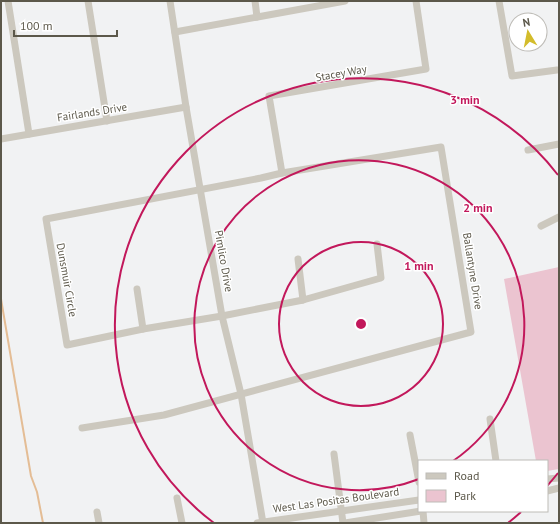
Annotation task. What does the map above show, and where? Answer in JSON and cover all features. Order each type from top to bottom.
[{"type":"street","points":[[8,1],[29,134]]},
{"type":"street","points":[[88,1],[107,121]]},
{"type":"street","name":"Pimlico Drive","points":[[170,1],[186,107],[222,316],[241,394],[261,523]]},
{"type":"street","points":[[255,1],[257,17]]},
{"type":"street","points":[[175,32],[345,1]]},
{"type":"street","name":"Stacey Way","points":[[282,173],[269,96],[426,69],[416,1]]},
{"type":"street","points":[[499,1],[512,76],[557,70]]},
{"type":"street","name":"Fairlands Drive","points":[[1,139],[186,107]]},
{"type":"street","points":[[528,150],[559,144]]},
{"type":"street","name":"Ballantyne Drive","points":[[201,190],[282,173],[441,148],[471,332],[241,394]]},
{"type":"street","name":"Dunsmuir Circle","points":[[201,190],[46,219],[67,345],[143,329],[222,316],[303,300],[381,278],[377,244]]},
{"type":"street","points":[[541,226],[559,217]]},
{"type":"street","points":[[298,259],[303,300]]},
{"type":"street","points":[[137,289],[143,329]]},
{"type":"street","points":[[82,428],[164,415],[241,394]]},
{"type":"street","points":[[490,419],[496,460]]},
{"type":"street","points":[[410,435],[418,477]]},
{"type":"street","points":[[334,454],[344,523]]},
{"type":"street","points":[[548,479],[559,478]]},
{"type":"street","points":[[548,490],[559,488]]},
{"type":"street","points":[[177,498],[182,523]]},
{"type":"street","name":"West Las Positas Boulevard","points":[[261,523],[418,500]]},
{"type":"street","points":[[97,512],[99,523]]},
{"type":"street","name":"West Las Positas Boulevard","points":[[344,523],[418,512]]},
{"type":"street","points":[[422,512],[424,523]]},
{"type":"green space","points":[[559,267],[559,469],[548,471],[548,460],[536,460],[504,279]]},
{"type":"waterway","points":[[1,299],[31,476],[37,492],[43,523]]}]
